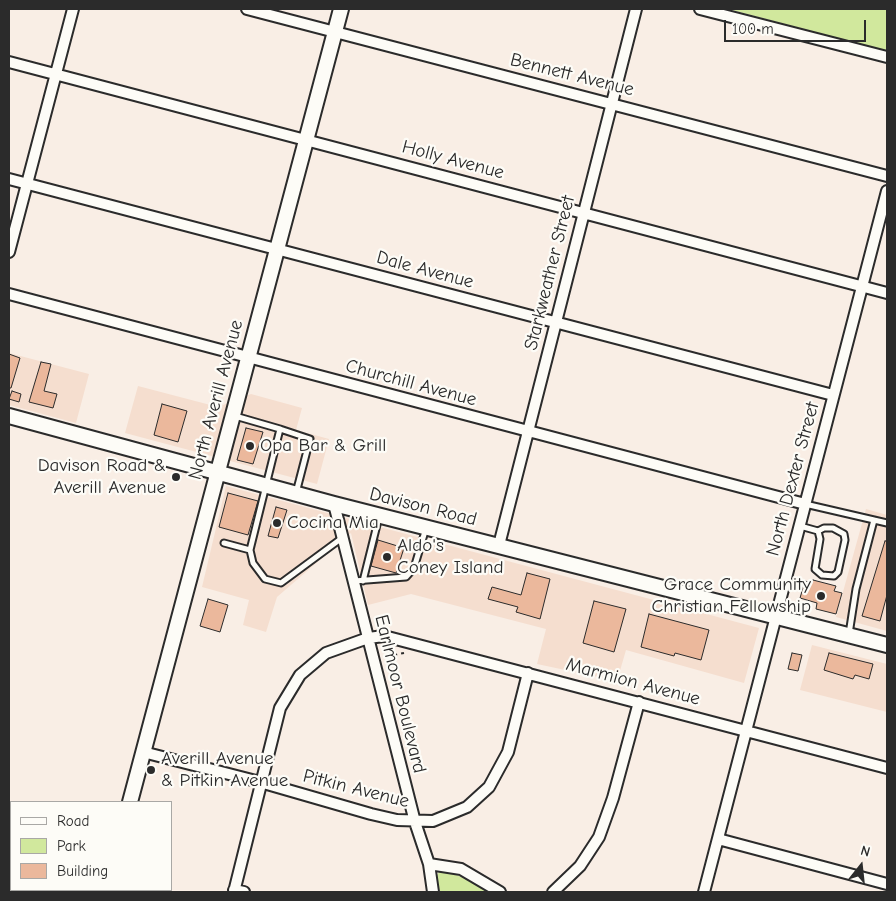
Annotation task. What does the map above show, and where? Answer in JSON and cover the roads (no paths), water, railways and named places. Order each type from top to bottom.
[{"type":"main road","name":"North Averill Avenue","points":[[130,801],[216,472],[341,9]]},
{"type":"main road","name":"Davison Road","points":[[9,416],[379,516],[887,645]]},
{"type":"street","points":[[9,252],[73,9]]},
{"type":"street","name":"Bennett Avenue","points":[[247,9],[887,176]]},
{"type":"street","name":"Starkweather Street","points":[[498,545],[636,9]]},
{"type":"street","points":[[700,9],[887,57]]},
{"type":"street","name":"Holly Avenue","points":[[9,62],[887,293]]},
{"type":"street","name":"Dale Avenue","points":[[9,179],[833,395]]},
{"type":"street","name":"North Dexter Street","points":[[704,892],[887,191]]},
{"type":"street","name":"Churchill Avenue","points":[[9,294],[805,504]]},
{"type":"street","name":"Earlmoor Boulevard","points":[[334,504],[342,537],[358,581],[368,638],[415,822],[429,864],[433,892]]},
{"type":"street","name":"Marmion Avenue","points":[[368,638],[384,636],[887,768]]},
{"type":"street","points":[[238,891],[260,782],[280,708],[300,675],[326,653],[368,638]]},
{"type":"street","name":"Pitkin Avenue","points":[[143,752],[260,782],[371,814],[397,820],[432,821],[467,807],[489,787],[508,752],[528,673]]},
{"type":"street","points":[[553,892],[580,866],[599,837],[613,798],[638,702]]},
{"type":"street","points":[[718,840],[887,884]]},
{"type":"street","points":[[429,864],[460,869],[500,892]]},
{"type":"lane","points":[[232,415],[280,428],[310,439],[296,494]]},
{"type":"lane","points":[[280,428],[250,550],[253,563],[266,579],[281,583],[342,537]]},
{"type":"lane","points":[[805,504],[887,524]]},
{"type":"lane","points":[[379,516],[358,581],[406,577],[414,568],[426,528]]},
{"type":"lane","points":[[849,635],[856,589],[874,520]]},
{"type":"lane","points":[[799,526],[818,531],[824,528],[833,528],[844,534],[845,540],[838,572],[834,576],[822,575],[815,570],[820,539],[818,531]]},
{"type":"lane","points":[[224,543],[250,550]]},
{"type":"place","name":"Opa Bar & Grill","points":[[250,446]]},
{"type":"place","name":"Davison Road & Averill Avenue","points":[[176,477]]},
{"type":"place","name":"Cocina Mia","points":[[277,523]]},
{"type":"place","name":"Aldo's Coney Island","points":[[387,557]]},
{"type":"place","name":"Grace Community Christian Fellowship","points":[[821,596]]},
{"type":"place","name":"Averill Avenue & Pitkin Avenue","points":[[151,770]]}]
